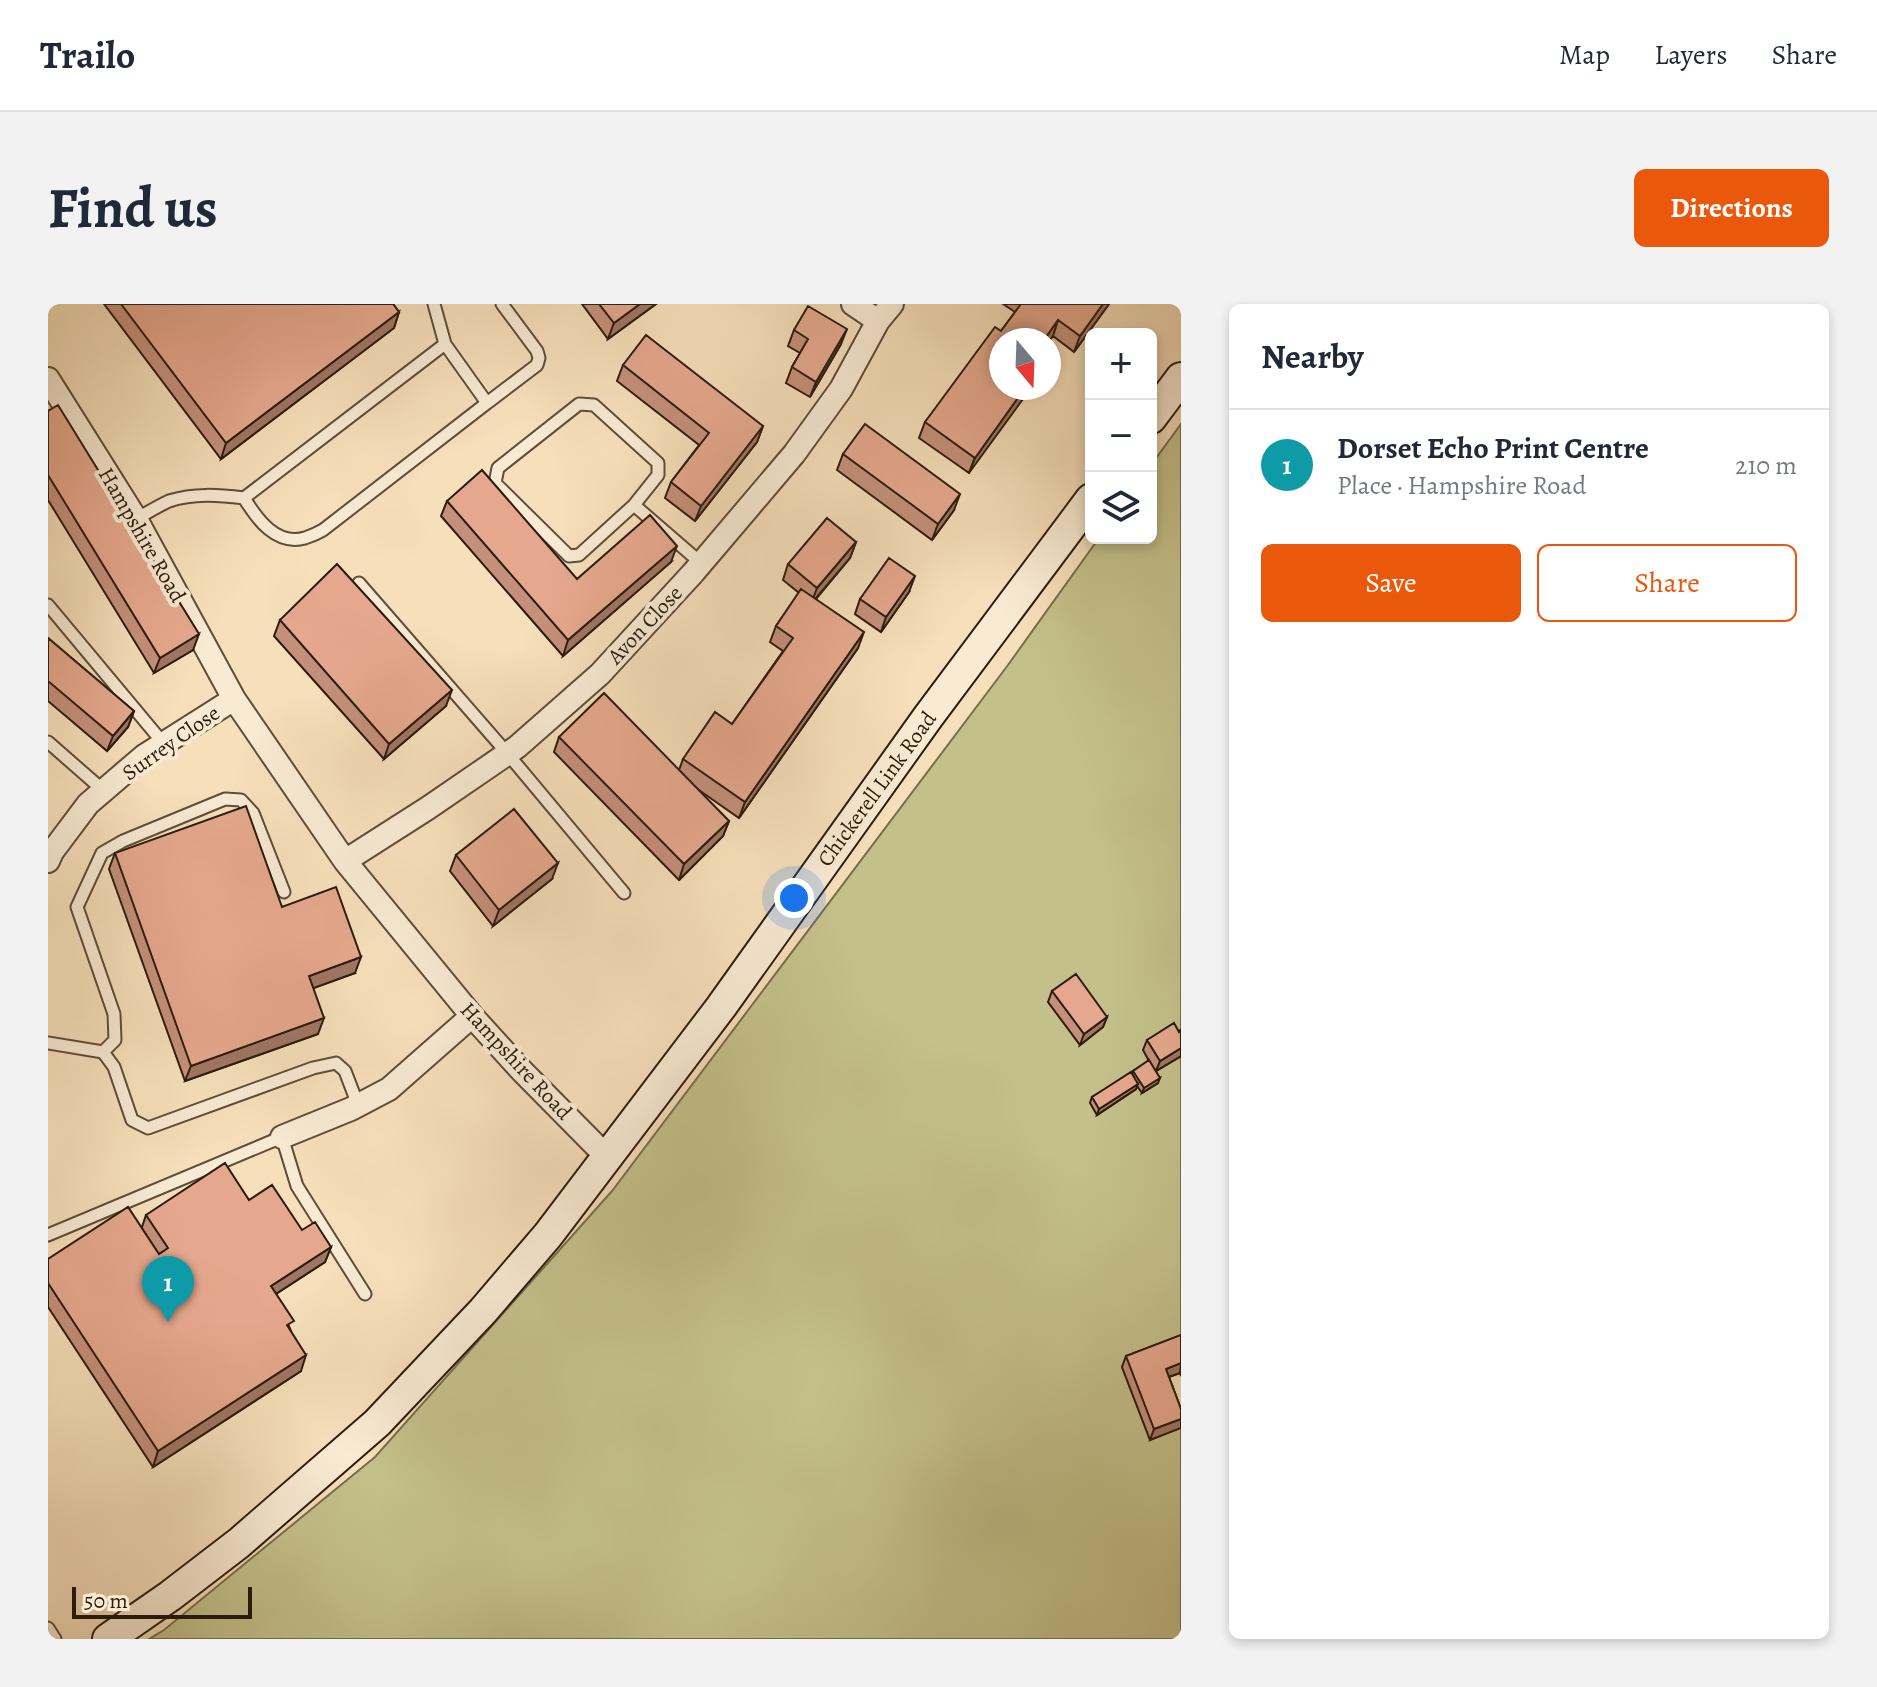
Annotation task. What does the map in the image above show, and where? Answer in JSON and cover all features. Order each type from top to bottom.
[{"type":"main road","points":[[1157,410],[1181,378]]},
{"type":"main road","name":"Chickerell Link Road","points":[[607,1157],[721,1007],[928,717],[1085,507]]},
{"type":"main road","points":[[108,1639],[239,1543],[377,1423],[492,1300],[548,1235],[607,1157]]},
{"type":"street","name":"Avon Close","points":[[345,861],[507,753],[600,674],[794,454],[841,389],[885,312],[853,304]]},
{"type":"street","name":"Hampshire Road","points":[[48,379],[136,519],[234,699],[345,861],[472,1016],[607,1157]]},
{"type":"street","name":"Surrey Close","points":[[48,861],[88,804],[144,756],[234,699]]},
{"type":"street","points":[[282,1137],[389,1089],[472,1016]]},
{"type":"lane","points":[[434,304],[445,344],[487,403]]},
{"type":"lane","points":[[244,498],[267,529],[285,538],[303,539],[323,530],[537,365],[537,351],[502,304]]},
{"type":"lane","points":[[136,519],[166,502],[184,497],[216,495],[244,498],[445,344]]},
{"type":"lane","points":[[579,404],[594,405],[658,463],[658,475],[634,505],[588,548],[579,555],[569,556],[495,483],[498,468],[579,404]]},
{"type":"lane","points":[[634,505],[701,563]]},
{"type":"lane","points":[[359,583],[624,893]]},
{"type":"lane","points":[[48,605],[164,744]]},
{"type":"lane","points":[[48,742],[104,791]]},
{"type":"lane","points":[[103,1052],[115,1040],[114,1014],[77,907],[102,853],[123,841],[225,799],[241,800],[253,813],[284,892]]},
{"type":"lane","points":[[48,1043],[103,1052],[114,1067],[132,1120],[148,1128],[313,1068],[336,1063],[345,1071],[358,1105]]},
{"type":"lane","points":[[48,1235],[282,1137],[297,1186],[365,1294]]},
{"type":"lane","points":[[48,1628],[55,1639]]},
{"type":"shaded area","points":[[1181,424],[1181,1343],[1122,1367],[1150,1440],[1181,1427],[1181,1639],[149,1639],[375,1457],[612,1191],[1008,665],[1095,544],[1157,544],[1157,457]]},
{"type":"building","points":[[121,304],[393,304],[399,312],[226,443]]},
{"type":"building","points":[[599,304],[640,304],[614,323]]},
{"type":"building","points":[[1021,304],[1103,304],[1080,336],[1058,320],[1052,328],[1003,328]]},
{"type":"building","points":[[808,306],[847,329],[816,382],[792,367],[808,339],[794,330]]},
{"type":"building","points":[[646,335],[763,426],[701,506],[671,482],[709,433],[623,365]]},
{"type":"building","points":[[989,335],[989,400],[1016,400],[975,458],[925,422]]},
{"type":"building","points":[[58,405],[199,634],[160,658],[48,475],[48,411]]},
{"type":"building","points":[[865,424],[960,494],[938,524],[843,454]]},
{"type":"building","points":[[482,470],[577,579],[650,515],[677,546],[568,640],[447,501]]},
{"type":"building","points":[[827,518],[856,542],[817,588],[788,564]]},
{"type":"building","points":[[889,558],[915,576],[886,617],[860,599]]},
{"type":"building","points":[[337,564],[452,690],[389,744],[280,620]]},
{"type":"building","points":[[801,589],[864,632],[745,802],[683,759],[715,712],[732,724],[793,638],[776,626]]},
{"type":"building","points":[[48,638],[134,711],[113,736],[48,681]]},
{"type":"building","points":[[604,693],[729,821],[684,864],[559,737]]},
{"type":"building","points":[[246,806],[282,907],[336,887],[361,957],[309,976],[324,1018],[191,1066],[115,853]]},
{"type":"building","points":[[514,809],[558,863],[499,910],[456,855]]},
{"type":"building","points":[[1076,974],[1107,1017],[1084,1034],[1052,991]]},
{"type":"building","points":[[1174,1023],[1179,1032],[1181,1030],[1181,1048],[1160,1061],[1147,1040]]},
{"type":"building","points":[[1149,1060],[1160,1078],[1144,1088],[1133,1071]]},
{"type":"building","points":[[1131,1072],[1138,1084],[1099,1109],[1092,1097]]},
{"type":"building","points":[[225,1163],[249,1200],[272,1185],[302,1230],[315,1222],[331,1247],[271,1286],[294,1321],[287,1325],[306,1355],[158,1451],[48,1283],[48,1259],[128,1207],[159,1254],[168,1248],[146,1215]]},
{"type":"building","points":[[1181,1335],[1181,1363],[1166,1369],[1181,1409],[1181,1419],[1154,1429],[1126,1356]]},
{"type":"place","name":"Dorset Echo Print Centre","points":[[168,1322]]}]
